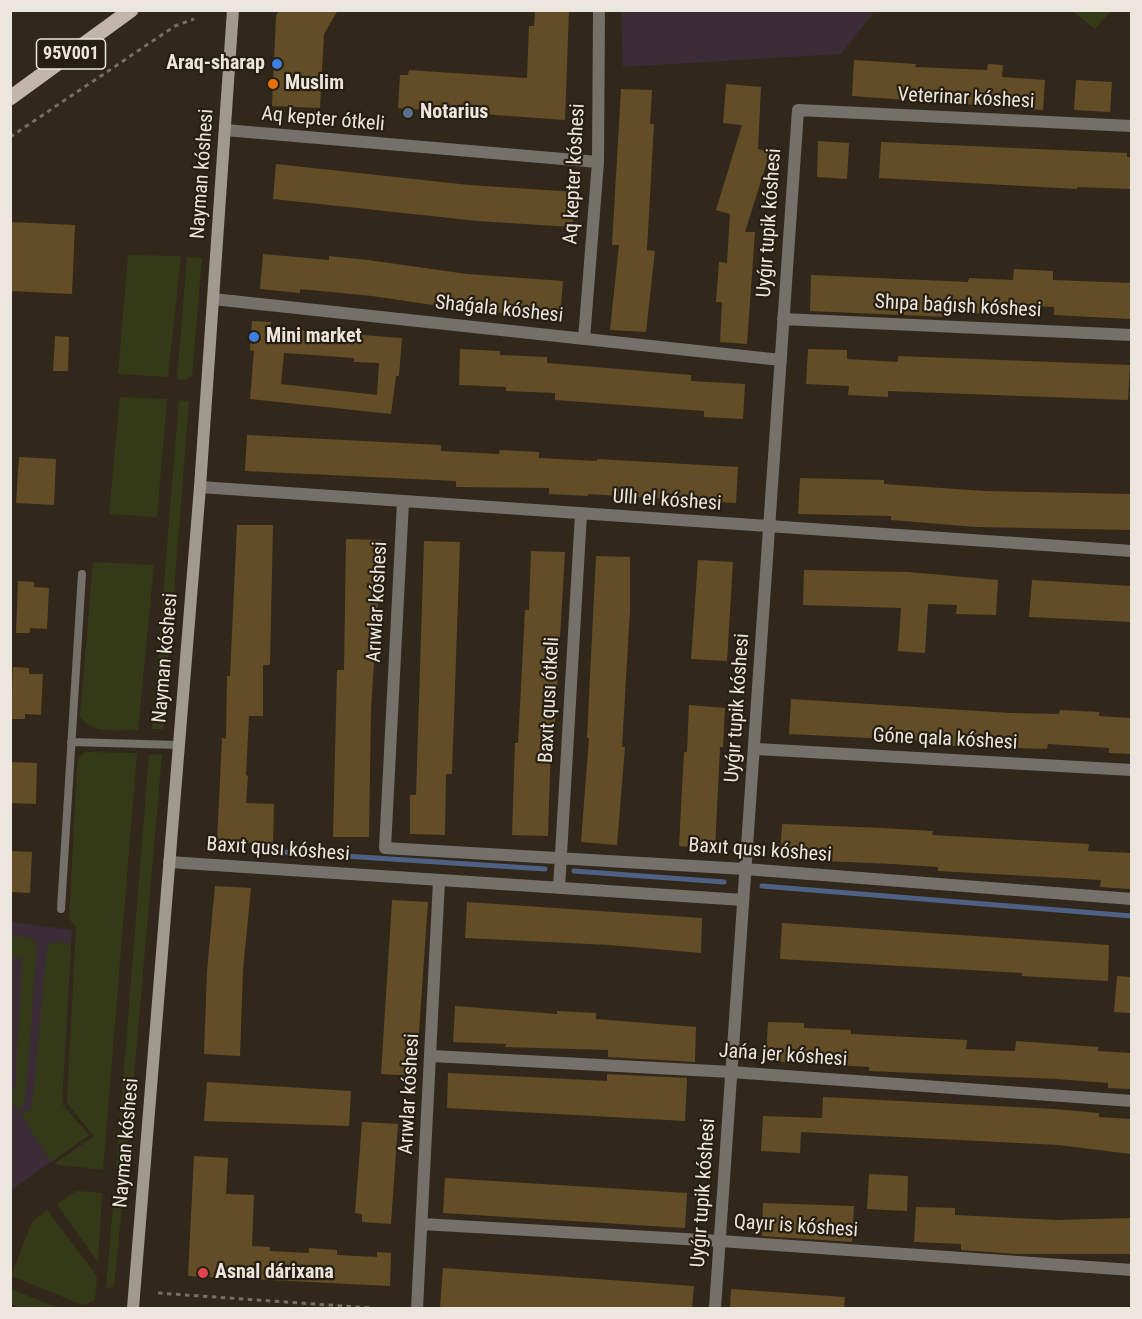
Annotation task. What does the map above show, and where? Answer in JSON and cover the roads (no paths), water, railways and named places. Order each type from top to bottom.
[{"type":"main road","name":"95V001","points":[[10,98],[130,10]]},
{"type":"main road","name":"Nayman kóshesi","points":[[133,1308],[200,487],[233,10]]},
{"type":"street","name":"Aq kepter kóshesi","points":[[584,339],[598,162],[599,10]]},
{"type":"street","name":"Veterinar kóshesi","points":[[798,111],[1131,126]]},
{"type":"street","name":"Uyǵır tupik kóshesi","points":[[715,1308],[743,900],[756,748],[798,111]]},
{"type":"street","name":"Aq kepter ótkeli","points":[[225,130],[598,162]]},
{"type":"street","name":"Shaǵala kóshesi","points":[[213,299],[781,360]]},
{"type":"street","name":"Shıpa baǵısh kóshesi","points":[[783,319],[1131,335]]},
{"type":"street","name":"Ullı el kóshesi","points":[[200,487],[1131,551]]},
{"type":"street","name":"Arıwlar kóshesi","points":[[385,848],[403,502]]},
{"type":"street","name":"Baxıt qusı ótkeli","points":[[559,888],[581,514]]},
{"type":"street","name":"Góne qala kóshesi","points":[[756,748],[1131,770]]},
{"type":"street","name":"Baxıt qusı kóshesi","points":[[385,848],[746,869],[1131,899]]},
{"type":"street","name":"Baxıt qusı kóshesi","points":[[169,862],[743,900]]},
{"type":"street","name":"Arıwlar kóshesi","points":[[417,1308],[432,1056],[439,881]]},
{"type":"street","name":"Jańa jer kóshesi","points":[[432,1056],[731,1072],[1131,1101]]},
{"type":"street","name":"Qayır is kóshesi","points":[[422,1224],[720,1241],[1131,1270]]},
{"type":"lane","points":[[60,909],[82,574]]},
{"type":"lane","points":[[71,742],[179,745]]},
{"type":"waterway","points":[[283,852],[545,869]]},
{"type":"waterway","points":[[574,871],[724,882]]},
{"type":"waterway","points":[[762,886],[1132,916]]},
{"type":"place","name":"Araq-sharap","points":[[277,64]]},
{"type":"place","name":"Muslim","points":[[273,84]]},
{"type":"place","name":"Notarius","points":[[408,113]]},
{"type":"place","name":"Mini market","points":[[254,337]]},
{"type":"place","name":"Asnal dárixana","points":[[203,1273]]}]
